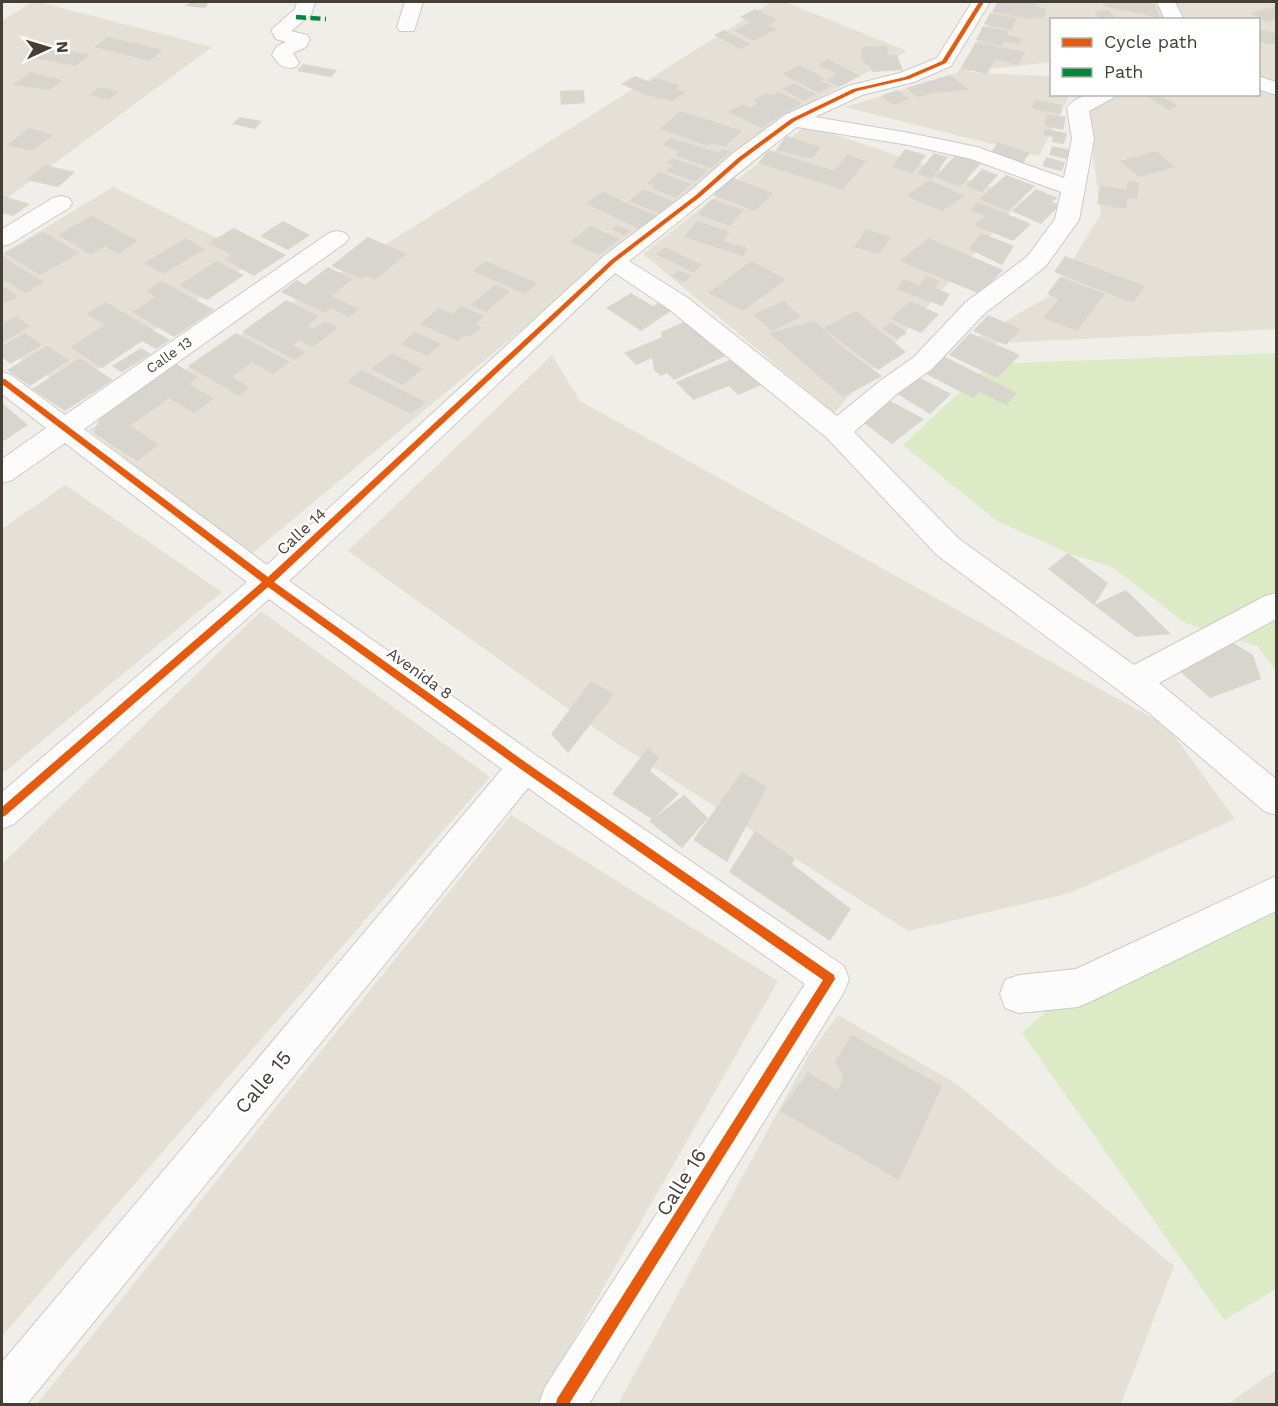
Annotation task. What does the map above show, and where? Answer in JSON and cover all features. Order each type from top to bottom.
[{"type":"street","points":[[288,63],[282,55],[284,50],[299,43],[300,39],[283,34],[281,30],[304,11],[306,2]]},
{"type":"street","points":[[407,27],[414,2]]},
{"type":"street","name":"Calle 14","points":[[2,813],[268,582],[613,261],[698,196],[740,159],[793,120],[855,90],[907,78],[945,62],[981,2]]},
{"type":"street","points":[[1166,2],[1174,18]]},
{"type":"street","points":[[1260,83],[1276,88]]},
{"type":"street","points":[[837,431],[889,387],[923,363],[975,308],[1036,262],[1067,220],[1083,140],[1078,108],[1102,96]]},
{"type":"street","points":[[793,120],[977,154],[1073,189]]},
{"type":"street","points":[[2,239],[61,203]]},
{"type":"street","name":"Calle 13","points":[[2,473],[337,238]]},
{"type":"street","points":[[613,261],[680,304],[837,431],[948,547],[1132,682],[1276,800]]},
{"type":"street","name":"Avenida 8","points":[[2,381],[268,582],[525,767],[830,979]]},
{"type":"street","points":[[1132,682],[1276,604]]},
{"type":"street","name":"Calle 15","points":[[2,1398],[525,767]]},
{"type":"street","points":[[1019,994],[1078,988],[1276,893]]},
{"type":"street","name":"Calle 16","points":[[562,1404],[830,979]]},
{"type":"shaded area","points":[[32,2],[212,47],[2,202],[2,21]]},
{"type":"shaded area","points":[[772,2],[785,2],[907,51],[802,107],[614,253],[250,555],[89,430]]},
{"type":"shaded area","points":[[1002,2],[1170,2],[1162,18],[1050,18],[1050,62],[963,72],[1050,76],[1050,96],[1069,96],[1039,156],[845,107],[957,73]]},
{"type":"shaded area","points":[[1173,2],[1276,2],[1276,329],[964,345],[1051,295],[1101,214],[1086,104],[1114,96],[1260,96],[1260,18],[1182,18]]},
{"type":"shaded area","points":[[807,125],[1023,198],[834,413],[643,254]]},
{"type":"shaded area","points":[[113,187],[258,258],[69,389],[2,348],[2,254]]},
{"type":"shaded area","points":[[552,355],[580,401],[1167,726],[1235,819],[1070,893],[908,931],[610,739],[348,551]]},
{"type":"shaded area","points":[[65,485],[222,592],[2,774],[2,529]]},
{"type":"shaded area","points":[[261,611],[490,777],[2,1336],[2,864]]},
{"type":"shaded area","points":[[511,815],[778,981],[537,1404],[37,1404]]},
{"type":"shaded area","points":[[838,1015],[957,1084],[1174,1266],[1121,1404],[618,1404],[810,1053]]},
{"type":"shaded area","points":[[1276,1370],[1276,1404],[1228,1404]]},
{"type":"green space","points":[[1276,353],[1276,671],[1257,646],[1185,623],[1112,567],[1068,553],[997,521],[903,445],[990,364]]},
{"type":"green space","points":[[1276,913],[1276,1289],[1224,1320],[1022,1033],[1056,1002]]},
{"type":"building","points":[[191,2],[209,2],[205,8],[185,6]]},
{"type":"building","points":[[997,2],[1027,2],[1039,4],[1038,7],[1047,9],[1043,19],[1034,17],[1032,19],[992,12]]},
{"type":"building","points":[[1105,2],[1148,2],[1155,5],[1160,18],[1103,6]]},
{"type":"building","points":[[1275,6],[1276,20],[1268,23],[1251,13]]},
{"type":"building","points":[[755,9],[778,20],[768,25],[777,29],[754,41],[734,31],[751,22],[740,17]]},
{"type":"building","points":[[1109,10],[1115,18],[1099,18],[1095,11]]},
{"type":"building","points":[[990,13],[1017,18],[1011,30],[984,24]]},
{"type":"building","points":[[983,26],[1009,31],[1007,35],[1022,38],[1019,44],[1004,41],[1002,46],[976,40]]},
{"type":"building","points":[[1260,29],[1276,33],[1276,45],[1260,42]]},
{"type":"building","points":[[724,30],[751,44],[741,49],[714,35]]},
{"type":"building","points":[[108,37],[163,50],[149,61],[94,47]]},
{"type":"building","points":[[976,42],[1025,52],[1018,65],[995,59],[987,74],[961,68]]},
{"type":"building","points":[[886,46],[889,55],[897,55],[903,70],[872,72],[861,56],[863,47]]},
{"type":"building","points":[[49,47],[89,55],[76,66],[34,58]]},
{"type":"building","points":[[828,59],[860,76],[839,87],[826,80],[837,74],[818,65]]},
{"type":"building","points":[[303,64],[337,70],[331,77],[297,71]]},
{"type":"building","points":[[799,65],[825,78],[820,80],[832,86],[819,93],[782,74]]},
{"type":"building","points":[[30,72],[63,80],[50,90],[12,85]]},
{"type":"building","points":[[950,75],[969,90],[918,97],[906,88]]},
{"type":"building","points":[[635,76],[650,82],[656,78],[680,85],[676,89],[686,92],[672,101],[646,95],[621,84]]},
{"type":"building","points":[[794,83],[816,94],[804,101],[782,89]]},
{"type":"building","points":[[100,87],[119,92],[108,100],[89,95]]},
{"type":"building","points":[[584,90],[585,103],[561,105],[560,91]]},
{"type":"building","points":[[897,90],[910,99],[894,105],[881,96]]},
{"type":"building","points":[[779,92],[802,103],[761,128],[728,112],[742,104],[750,108],[758,103],[753,101],[766,93],[773,95]]},
{"type":"building","points":[[1145,96],[1161,96],[1178,106],[1169,110]]},
{"type":"building","points":[[1034,100],[1062,105],[1061,114],[1032,109]]},
{"type":"building","points":[[680,111],[742,131],[725,147],[712,143],[709,146],[660,129]]},
{"type":"building","points":[[1047,114],[1066,117],[1063,130],[1044,126]]},
{"type":"building","points":[[240,117],[262,121],[255,129],[232,124]]},
{"type":"building","points":[[29,128],[53,135],[32,151],[7,145]]},
{"type":"building","points":[[1045,129],[1067,133],[1064,144],[1051,142],[1053,137],[1043,135]]},
{"type":"building","points":[[786,136],[821,147],[812,159],[776,150]]},
{"type":"building","points":[[670,138],[717,152],[723,149],[730,152],[711,168],[676,156],[679,151],[663,145]]},
{"type":"building","points":[[998,142],[1030,153],[1022,164],[990,154]]},
{"type":"building","points":[[1052,146],[1070,150],[1067,159],[1049,155]]},
{"type":"building","points":[[905,149],[926,155],[913,173],[892,167]]},
{"type":"building","points":[[769,150],[834,171],[847,155],[866,161],[843,190],[758,163]]},
{"type":"building","points":[[1156,151],[1175,167],[1139,177],[1120,161]]},
{"type":"building","points":[[934,153],[948,157],[932,179],[917,174]]},
{"type":"building","points":[[956,155],[982,162],[960,187],[935,177]]},
{"type":"building","points":[[1046,157],[1065,162],[1062,171],[1042,166]]},
{"type":"building","points":[[672,158],[707,170],[695,182],[666,171],[673,165],[666,163]]},
{"type":"building","points":[[44,165],[75,172],[58,187],[27,180]]},
{"type":"building","points":[[982,169],[998,175],[982,192],[966,186]]},
{"type":"building","points":[[660,172],[691,184],[676,198],[651,188],[654,186],[647,183]]},
{"type":"building","points":[[1006,175],[1035,186],[1008,211],[979,199]]},
{"type":"building","points":[[731,177],[773,193],[755,211],[713,195]]},
{"type":"building","points":[[929,180],[964,196],[942,211],[906,196]]},
{"type":"building","points":[[1128,181],[1139,183],[1137,199],[1128,198],[1126,209],[1097,204],[1101,185],[1126,190]]},
{"type":"building","points":[[644,189],[675,202],[661,214],[629,201]]},
{"type":"building","points":[[1036,189],[1058,198],[1052,202],[1060,205],[1041,224],[1012,211]]},
{"type":"building","points":[[604,192],[657,216],[639,229],[585,203]]},
{"type":"building","points":[[2,196],[30,204],[13,216],[2,213]]},
{"type":"building","points":[[712,199],[744,210],[730,226],[697,214]]},
{"type":"building","points":[[978,202],[1031,224],[1013,241],[974,225],[985,216],[970,210]]},
{"type":"building","points":[[92,216],[138,241],[118,254],[105,246],[91,255],[58,235]]},
{"type":"building","points":[[283,221],[310,235],[288,250],[260,236]]},
{"type":"building","points":[[697,221],[730,232],[723,241],[748,248],[743,256],[684,237]]},
{"type":"building","points":[[617,225],[631,231],[624,236],[612,229]]},
{"type":"building","points":[[590,226],[620,239],[599,255],[570,242]]},
{"type":"building","points":[[234,228],[286,255],[254,276],[224,259],[231,255],[209,243]]},
{"type":"building","points":[[866,229],[891,237],[879,254],[854,247]]},
{"type":"building","points":[[43,232],[80,253],[40,275],[4,253]]},
{"type":"building","points":[[981,233],[1014,246],[1002,265],[969,249]]},
{"type":"building","points":[[368,237],[407,254],[375,280],[366,276],[361,279],[331,266]]},
{"type":"building","points":[[186,238],[205,249],[163,274],[144,263]]},
{"type":"building","points":[[928,238],[1003,270],[980,294],[900,261]]},
{"type":"building","points":[[665,247],[702,265],[694,273],[656,254]]},
{"type":"building","points":[[2,256],[44,282],[25,293],[2,279]]},
{"type":"building","points":[[1065,256],[1145,286],[1133,303],[1054,272]]},
{"type":"building","points":[[217,261],[244,275],[207,300],[179,285]]},
{"type":"building","points":[[485,261],[537,283],[525,294],[473,271]]},
{"type":"building","points":[[751,261],[786,279],[743,311],[708,293]]},
{"type":"building","points":[[328,267],[353,279],[331,296],[359,309],[349,317],[331,308],[325,313],[281,292],[297,280],[305,285]]},
{"type":"building","points":[[679,270],[692,276],[684,282],[671,276]]},
{"type":"building","points":[[926,276],[940,281],[935,288],[950,294],[942,306],[896,289],[903,279],[920,285]]},
{"type":"building","points":[[1060,277],[1105,294],[1077,331],[1043,318],[1059,299],[1047,294]]},
{"type":"building","points":[[162,281],[214,310],[174,337],[132,312],[156,297],[146,291]]},
{"type":"building","points":[[495,285],[510,291],[486,312],[471,305]]},
{"type":"building","points":[[2,286],[18,296],[5,303],[2,301]]},
{"type":"building","points":[[631,293],[653,306],[658,303],[671,311],[641,331],[606,308]]},
{"type":"building","points":[[286,300],[319,316],[307,326],[314,329],[325,321],[338,328],[313,347],[299,340],[292,345],[306,352],[295,360],[242,332]]},
{"type":"building","points":[[784,301],[801,317],[771,331],[753,314]]},
{"type":"building","points":[[910,301],[939,314],[921,333],[891,319]]},
{"type":"building","points":[[106,302],[170,340],[156,349],[142,341],[102,368],[70,347],[105,325],[86,314]]},
{"type":"building","points":[[461,306],[484,316],[476,324],[482,327],[470,337],[465,335],[458,341],[420,324],[439,308],[452,314]]},
{"type":"building","points":[[856,311],[906,352],[878,370],[823,328]]},
{"type":"building","points":[[988,315],[1021,329],[1006,345],[973,331]]},
{"type":"building","points":[[16,316],[30,326],[2,343],[2,324]]},
{"type":"building","points":[[692,318],[730,354],[674,380],[667,373],[661,376],[654,370],[652,358],[636,365],[624,353],[662,337],[661,332]]},
{"type":"building","points":[[814,321],[845,349],[882,376],[843,397],[769,333]]},
{"type":"building","points":[[892,322],[907,333],[897,339],[882,328]]},
{"type":"building","points":[[415,332],[441,344],[427,356],[401,344]]},
{"type":"building","points":[[25,333],[42,345],[10,364],[2,357],[2,346]]},
{"type":"building","points":[[236,333],[290,362],[273,374],[252,362],[232,377],[250,387],[239,396],[188,366]]},
{"type":"building","points":[[970,333],[1020,355],[997,378],[949,355]]},
{"type":"building","points":[[47,346],[69,360],[30,386],[7,370]]},
{"type":"building","points":[[141,348],[151,354],[122,372],[112,366]]},
{"type":"building","points":[[392,353],[423,369],[402,385],[371,369]]},
{"type":"building","points":[[943,356],[1017,393],[1006,405],[980,392],[973,398],[924,373]]},
{"type":"building","points":[[737,357],[764,384],[738,395],[729,386],[693,400],[676,382]]},
{"type":"building","points":[[80,358],[113,380],[65,411],[32,389]]},
{"type":"building","points":[[176,364],[198,377],[189,384],[214,399],[194,413],[169,398],[130,426],[159,445],[137,461],[94,433],[100,417]]},
{"type":"building","points":[[362,370],[426,402],[411,414],[347,382]]},
{"type":"building","points":[[916,376],[951,394],[930,414],[896,393]]},
{"type":"building","points":[[887,399],[924,419],[892,444],[860,420]]},
{"type":"building","points":[[2,403],[28,425],[2,442]]},
{"type":"building","points":[[1068,553],[1108,583],[1094,605],[1048,569]]},
{"type":"building","points":[[1126,590],[1171,634],[1136,637],[1094,605]]},
{"type":"building","points":[[1232,642],[1253,655],[1261,679],[1210,698],[1174,666]]},
{"type":"building","points":[[591,681],[614,694],[568,753],[551,734]]},
{"type":"building","points":[[648,748],[659,757],[650,771],[679,794],[654,818],[684,795],[708,818],[682,848],[649,821],[652,819],[612,794]]},
{"type":"building","points":[[742,772],[767,787],[727,862],[693,840]]},
{"type":"building","points":[[755,831],[795,859],[792,864],[851,909],[830,941],[729,872]]},
{"type":"building","points":[[852,1035],[942,1086],[899,1180],[780,1111],[808,1072],[838,1091],[843,1077],[835,1061]]},
{"type":"marked path","points":[[296,17],[326,19]]},
{"type":"cycle path","points":[[2,813],[268,582],[613,261],[698,196],[740,159],[793,120],[855,90],[907,78],[944,62],[981,2]]},
{"type":"cycle path","points":[[2,381],[268,582],[525,767],[830,979],[562,1404]]}]
